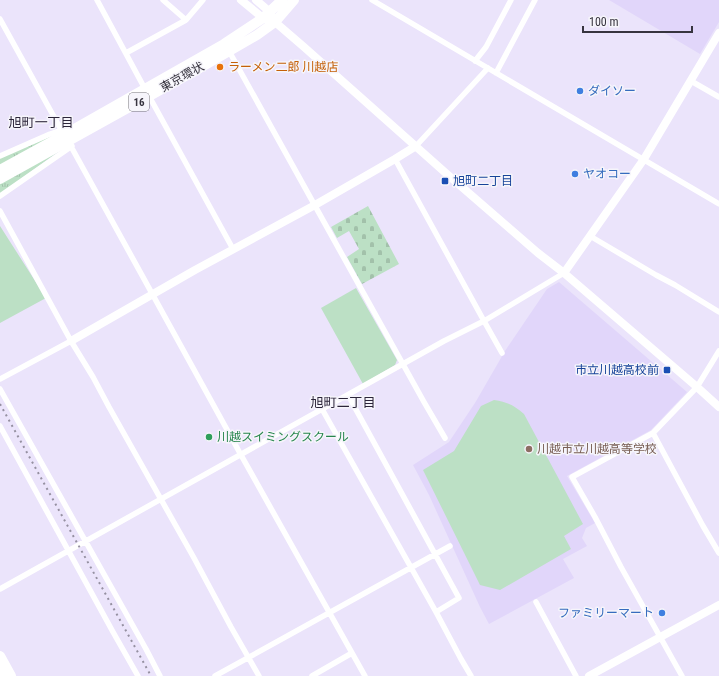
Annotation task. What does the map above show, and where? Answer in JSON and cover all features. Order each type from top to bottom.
[{"type":"highway","name":"東京環状","points":[[147,93],[224,44],[266,15],[282,0]]},
{"type":"highway","name":"東京環状","points":[[0,179],[66,138],[147,93],[229,51],[275,22],[294,0]]},
{"type":"highway","name":"東京環状","points":[[0,170],[66,138]]},
{"type":"highway","points":[[0,656],[11,676]]},
{"type":"highway","points":[[0,671],[3,676]]},
{"type":"street","points":[[96,0],[233,249]]},
{"type":"street","points":[[164,0],[186,20]]},
{"type":"street","points":[[126,53],[186,20],[203,0]]},
{"type":"street","points":[[241,0],[275,22],[448,175],[538,253],[564,272],[719,407]]},
{"type":"street","points":[[256,0],[266,15]]},
{"type":"street","points":[[374,0],[719,204]]},
{"type":"street","points":[[476,61],[486,46],[511,0]]},
{"type":"street","points":[[496,73],[535,0]]},
{"type":"street","points":[[0,19],[365,676]]},
{"type":"street","points":[[0,589],[444,341],[484,321],[564,272],[644,159],[719,33]]},
{"type":"street","points":[[229,51],[445,438]]},
{"type":"street","points":[[0,379],[72,341],[233,249],[315,205],[416,146],[488,68]]},
{"type":"street","points":[[691,81],[719,97]]},
{"type":"street","points":[[0,156],[50,134],[66,138]]},
{"type":"street","points":[[0,196],[66,138]]},
{"type":"street","points":[[395,159],[502,353]]},
{"type":"street","points":[[0,211],[259,676]]},
{"type":"street","points":[[590,236],[719,312]]},
{"type":"street","points":[[682,676],[572,477],[653,434],[697,387],[719,351]]},
{"type":"street","points":[[0,389],[160,676]]},
{"type":"street","points":[[348,395],[459,598],[436,612]]},
{"type":"street","points":[[322,409],[471,676]]},
{"type":"street","points":[[0,426],[138,676]]},
{"type":"street","points":[[653,434],[719,553]]},
{"type":"street","points":[[214,676],[450,546]]},
{"type":"street","points":[[536,602],[576,676]]},
{"type":"street","points":[[589,676],[719,605]]},
{"type":"street","points":[[312,676],[352,653]]},
{"type":"shaded area","points":[[609,0],[719,0],[719,22],[700,54]]},
{"type":"shaded area","name":"川越市立川越高等学校","points":[[559,282],[687,392],[651,430],[567,476],[595,523],[586,528],[582,538],[587,546],[563,559],[574,578],[489,624],[429,495],[413,465],[449,442],[475,403],[505,351],[547,289]]},
{"type":"green space","points":[[49,137],[50,138],[0,166],[0,158]]},
{"type":"green space","points":[[65,147],[0,194],[0,183]]},
{"type":"green space","points":[[368,206],[399,264],[362,284],[347,257],[359,249],[349,231],[337,238],[331,227]]},
{"type":"green space","points":[[0,226],[46,298],[0,323]]},
{"type":"green space","points":[[356,288],[397,360],[395,365],[363,384],[321,308]]},
{"type":"green space","points":[[494,400],[510,404],[524,414],[583,524],[564,536],[571,549],[500,590],[480,585],[423,470],[454,451],[481,406]]},
{"type":"railway","points":[[0,404],[151,676]]},
{"type":"place","name":"ラーメン二郎 川越店","points":[[220,67]]},
{"type":"place","name":"ダイソー","points":[[580,91]]},
{"type":"place","name":"ヤオコー","points":[[575,174]]},
{"type":"place","name":"旭町二丁目","points":[[445,181]]},
{"type":"place","name":"市立川越高校前","points":[[667,370]]},
{"type":"place","name":"川越スイミングスクール","points":[[209,437]]},
{"type":"place","name":"川越市立川越高等学校","points":[[529,449]]},
{"type":"place","name":"ファミリーマート","points":[[662,613]]},
{"type":"district","name":"旭町一丁目","points":[[41,122]]},
{"type":"district","name":"旭町二丁目","points":[[343,402]]}]
